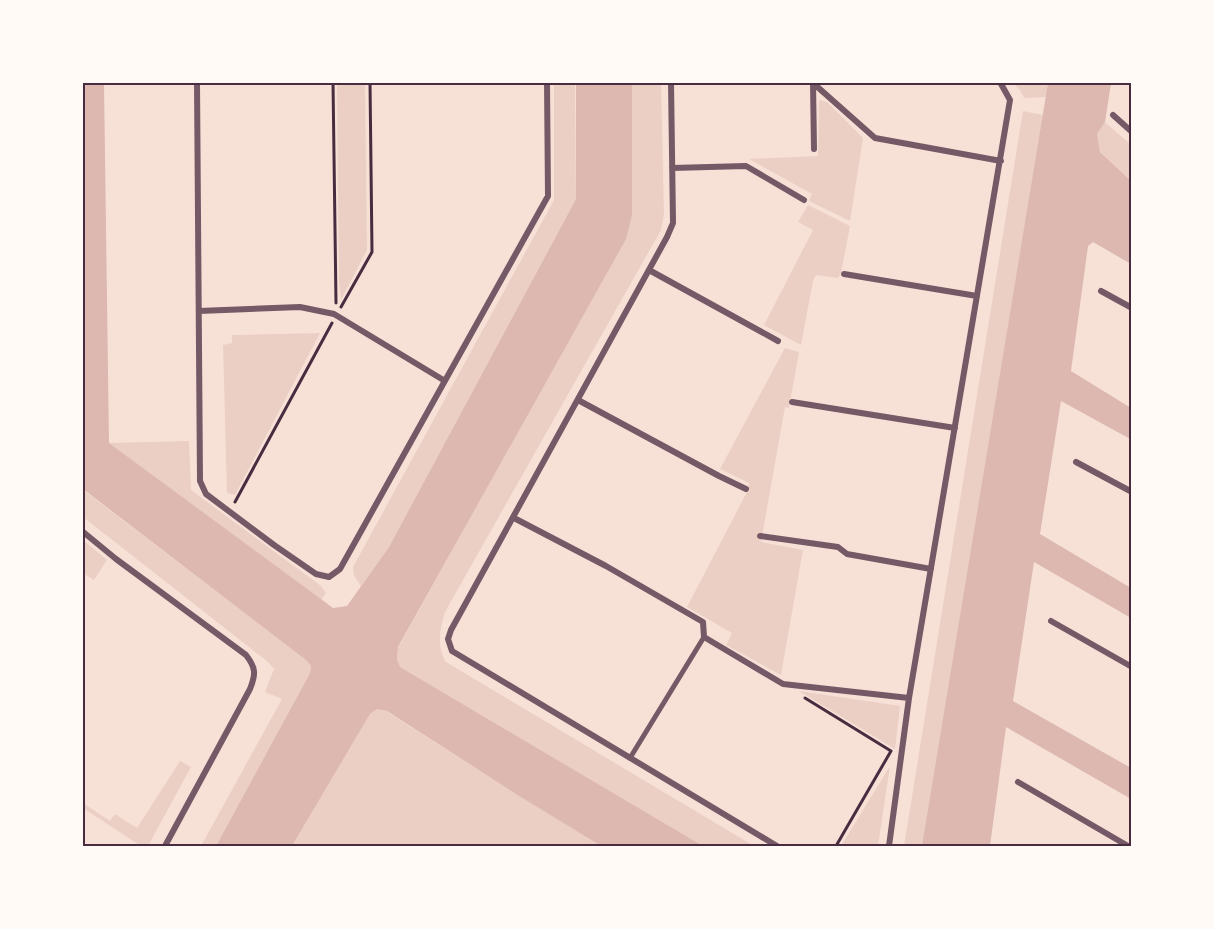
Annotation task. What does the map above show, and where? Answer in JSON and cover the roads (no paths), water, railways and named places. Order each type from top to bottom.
[{"type":"street","points":[[197,82],[200,481],[206,494],[316,574],[329,576],[340,569],[548,196],[547,82]]},
{"type":"street","points":[[671,82],[672,223],[667,237],[448,639],[452,651],[777,846]]},
{"type":"street","points":[[890,846],[909,698],[1010,100],[1000,82]]},
{"type":"street","points":[[813,83],[875,138],[1000,161]]},
{"type":"street","points":[[813,83],[814,149]]},
{"type":"street","points":[[1113,115],[1131,132]]},
{"type":"street","points":[[672,168],[746,166],[804,200]]},
{"type":"street","points":[[649,270],[778,341]]},
{"type":"street","points":[[844,274],[977,296]]},
{"type":"street","points":[[1101,291],[1131,308]]},
{"type":"street","points":[[199,310],[300,307],[334,314],[445,381]]},
{"type":"street","points":[[578,400],[746,489]]},
{"type":"street","points":[[792,402],[956,428]]},
{"type":"street","points":[[1076,462],[1131,492]]},
{"type":"street","points":[[514,518],[606,566],[703,622],[704,637],[630,758]]},
{"type":"street","points":[[82,531],[116,559],[246,655],[253,664],[256,675],[165,846]]},
{"type":"street","points":[[760,536],[838,547],[847,554],[931,570]]},
{"type":"street","points":[[1051,621],[1131,667]]},
{"type":"street","points":[[704,637],[783,684],[909,698]]},
{"type":"street","points":[[1018,782],[1128,846]]}]
